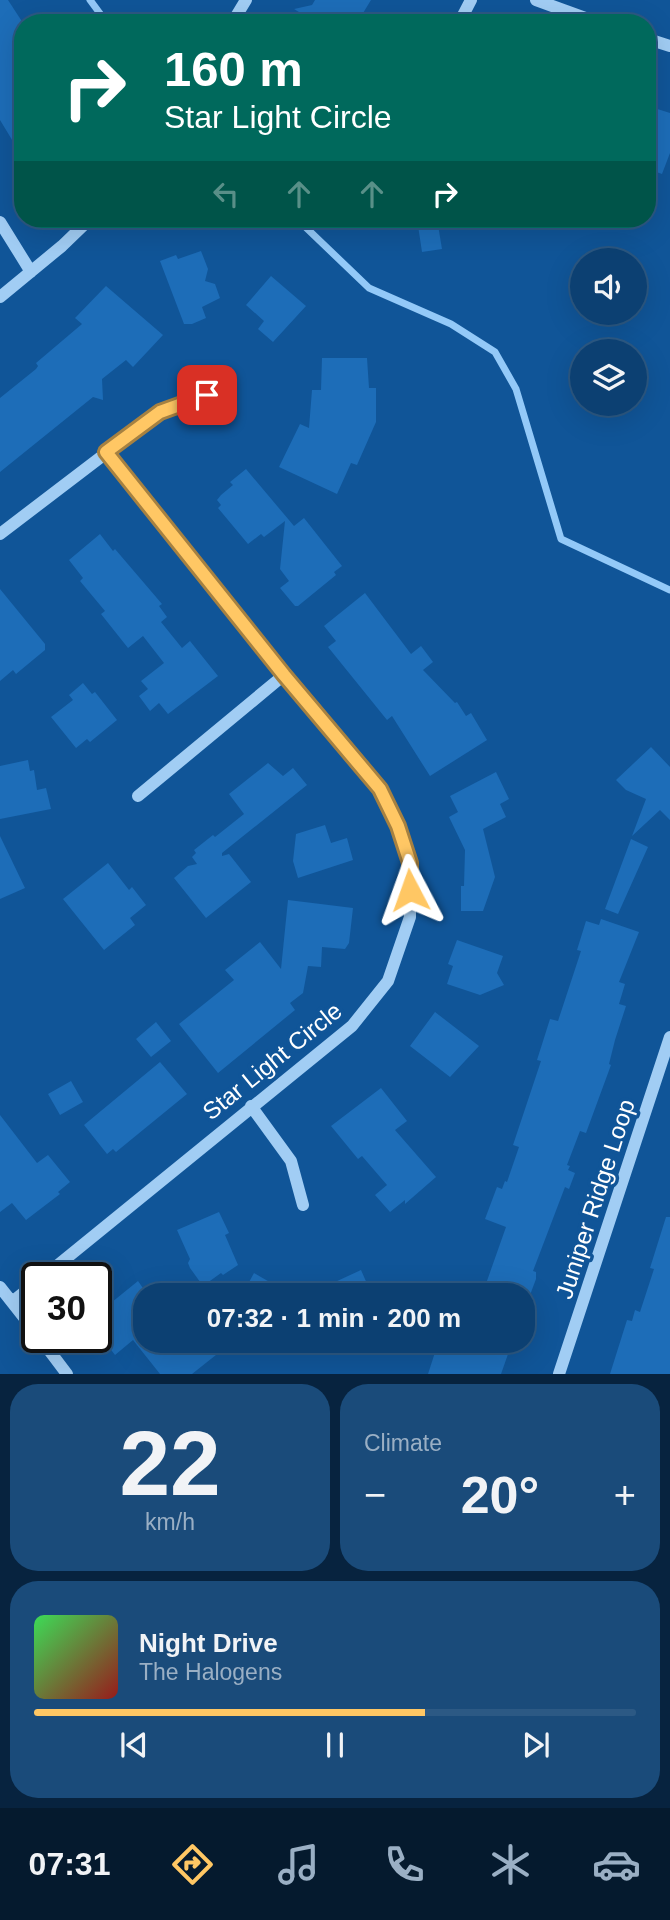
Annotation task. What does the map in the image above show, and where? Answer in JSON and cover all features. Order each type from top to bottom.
[{"type":"street","points":[[536,0],[574,14]]},
{"type":"street","points":[[0,222],[31,272]]},
{"type":"street","points":[[0,298],[81,228]]},
{"type":"street","points":[[0,534],[160,412],[207,395]]},
{"type":"street","name":"Star Light Circle","points":[[61,1262],[352,1026],[388,981],[410,917],[410,863],[398,826],[380,789],[284,675],[106,452]]},
{"type":"street","points":[[138,796],[284,675]]},
{"type":"street","name":"Juniper Ridge Loop","points":[[559,1374],[670,1037]]},
{"type":"street","points":[[251,1106],[291,1161],[303,1205]]},
{"type":"street","points":[[0,1287],[21,1314]]},
{"type":"street","points":[[12,1302],[21,1295]]},
{"type":"street","points":[[51,1353],[67,1374]]},
{"type":"building","points":[[0,0],[8,0],[17,14],[14,14],[14,143],[0,120]]},
{"type":"building","points":[[315,0],[371,0],[362,14],[302,14],[294,9],[312,5]]},
{"type":"building","points":[[656,109],[670,113],[670,153],[662,174],[656,172]]},
{"type":"building","points":[[418,228],[438,228],[442,249],[422,252]]},
{"type":"building","points":[[201,251],[208,269],[205,281],[215,284],[220,298],[202,307],[206,318],[192,324],[184,324],[160,261],[176,255],[178,259]]},
{"type":"building","points":[[271,276],[306,306],[273,342],[258,329],[264,321],[246,305]]},
{"type":"building","points":[[106,286],[163,335],[133,367],[126,360],[102,379],[103,400],[93,397],[0,472],[0,398],[36,369],[36,363],[82,324],[75,318]]},
{"type":"building","points":[[322,358],[367,358],[369,388],[376,388],[376,422],[357,465],[351,463],[337,494],[279,467],[300,424],[309,428],[312,390],[321,390]]},
{"type":"building","points":[[246,469],[294,526],[304,518],[342,566],[334,572],[336,575],[298,606],[295,606],[280,588],[289,581],[280,569],[285,521],[264,537],[261,534],[248,544],[218,508],[221,505],[217,500],[233,485],[230,482]]},
{"type":"building","points":[[100,534],[162,604],[159,606],[167,617],[161,622],[182,648],[190,641],[218,676],[168,714],[159,703],[150,711],[139,696],[148,689],[141,681],[164,663],[143,636],[128,648],[101,614],[105,611],[80,581],[83,578],[69,560]]},
{"type":"building","points":[[0,589],[45,644],[45,650],[16,674],[13,670],[0,681]]},
{"type":"building","points":[[365,593],[411,654],[421,646],[433,662],[423,670],[457,702],[466,716],[471,713],[487,740],[430,776],[392,716],[387,720],[328,647],[336,641],[324,626]]},
{"type":"building","points":[[83,683],[92,694],[95,692],[117,720],[90,742],[87,739],[76,748],[51,717],[73,700],[69,695]]},
{"type":"building","points":[[651,747],[670,767],[670,820],[660,810],[632,836],[646,799],[626,790],[616,780]]},
{"type":"building","points":[[28,760],[30,771],[34,770],[37,790],[46,788],[51,809],[0,819],[0,766]]},
{"type":"building","points":[[268,763],[283,776],[293,768],[307,785],[222,853],[222,856],[229,854],[251,882],[206,918],[174,878],[188,866],[197,864],[192,857],[196,853],[194,850],[244,814],[229,794]]},
{"type":"building","points":[[496,772],[509,799],[500,804],[506,817],[483,829],[495,877],[483,911],[461,911],[465,850],[449,817],[458,812],[450,796]]},
{"type":"building","points":[[325,825],[331,843],[347,838],[353,860],[298,878],[293,861],[296,834]]},
{"type":"building","points":[[0,836],[25,888],[0,899]]},
{"type":"building","points":[[631,839],[648,847],[618,914],[605,909]]},
{"type":"building","points":[[108,863],[129,890],[132,887],[146,905],[130,918],[135,925],[104,950],[63,899]]},
{"type":"building","points":[[288,900],[353,908],[349,943],[345,949],[322,947],[321,967],[308,966],[303,993],[290,1003],[295,1010],[218,1073],[179,1024],[234,980],[225,970],[260,942],[281,969]]},
{"type":"building","points":[[601,919],[639,932],[619,982],[625,984],[619,1004],[626,1006],[615,1040],[609,1064],[611,1065],[586,1133],[580,1131],[567,1165],[570,1166],[568,1170],[575,1173],[569,1189],[565,1187],[533,1271],[536,1272],[534,1283],[486,1283],[506,1227],[485,1219],[497,1187],[502,1189],[505,1181],[507,1182],[519,1147],[513,1145],[541,1061],[537,1060],[550,1019],[558,1021],[581,951],[577,950],[586,921],[599,925]]},
{"type":"building","points":[[457,940],[503,956],[497,973],[504,985],[480,995],[447,984],[453,966],[448,964]]},
{"type":"building","points":[[435,1012],[479,1046],[450,1077],[410,1046]]},
{"type":"building","points":[[156,1022],[171,1041],[151,1057],[136,1039]]},
{"type":"building","points":[[160,1062],[187,1094],[116,1152],[113,1149],[107,1154],[84,1125]]},
{"type":"building","points":[[71,1081],[83,1102],[60,1115],[48,1094]]},
{"type":"building","points":[[381,1088],[407,1121],[395,1130],[436,1177],[405,1204],[405,1200],[390,1212],[375,1195],[387,1185],[362,1156],[358,1159],[331,1126]]},
{"type":"building","points":[[0,1115],[37,1163],[48,1155],[70,1182],[58,1192],[60,1194],[26,1220],[12,1203],[0,1212]]},
{"type":"building","points":[[219,1212],[229,1233],[225,1235],[238,1265],[207,1283],[201,1283],[190,1268],[190,1259],[177,1230]]},
{"type":"building","points":[[666,1217],[670,1217],[670,1374],[610,1374],[627,1320],[632,1321],[635,1310],[640,1312],[654,1269],[650,1268]]},
{"type":"building","points":[[361,1270],[367,1283],[335,1283]]},
{"type":"building","points":[[254,1273],[271,1283],[249,1283]]},
{"type":"building","points":[[133,1285],[133,1340],[115,1355],[112,1351],[112,1302]]},
{"type":"building","points":[[143,1353],[218,1353],[192,1374],[160,1374]]},
{"type":"building","points":[[435,1353],[508,1353],[501,1374],[428,1374]]},
{"type":"waterway","points":[[90,0],[100,14]]},
{"type":"waterway","points":[[306,228],[369,288],[451,324],[495,352],[516,389],[561,539],[670,590]]},
{"type":"route","points":[[207,395],[160,412],[106,452],[284,675],[380,789],[398,826],[410,863],[410,890]]}]
